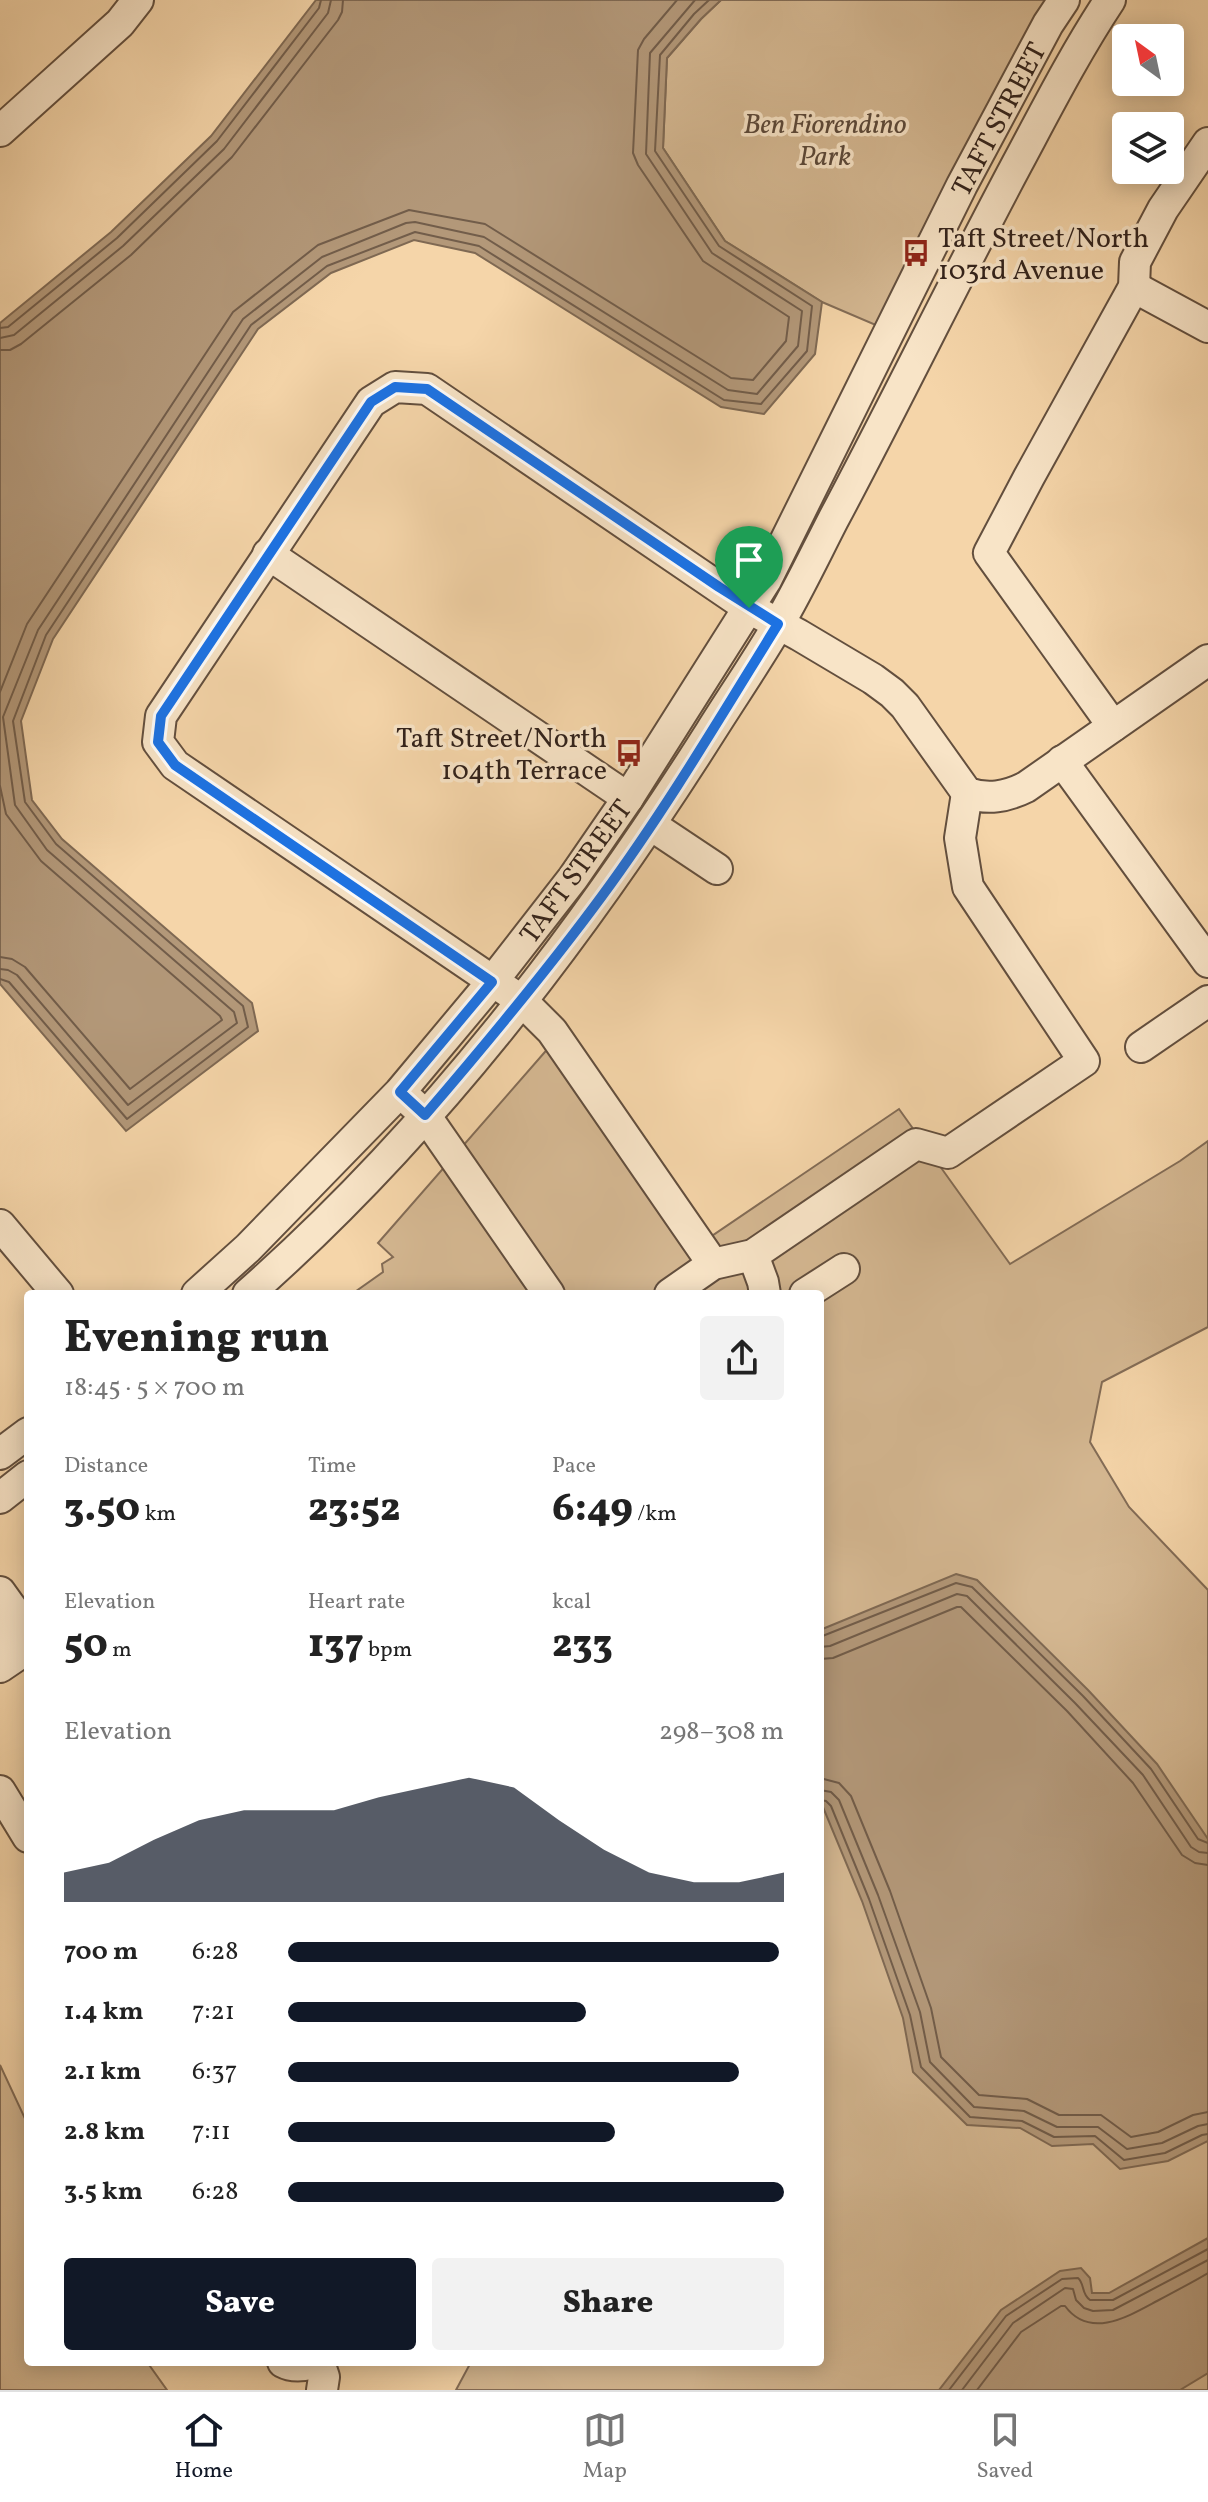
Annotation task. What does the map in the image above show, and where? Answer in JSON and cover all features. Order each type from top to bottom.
[{"type":"street","points":[[0,131],[120,23],[138,0]]},
{"type":"street","name":"TAFT STREET","points":[[201,1290],[248,1248],[400,1092],[492,982],[573,878],[628,798],[764,616],[766,580],[962,185],[1048,24],[1064,0]]},
{"type":"street","name":"TAFT STREET","points":[[252,1290],[368,1177],[425,1115],[522,1001],[603,895],[651,825],[764,616],[904,387],[996,203],[1081,44],[1110,0]]},
{"type":"street","points":[[1113,726],[989,553],[1134,287],[1135,262],[1163,209],[1208,143]]},
{"type":"street","points":[[1134,287],[1208,327]]},
{"type":"street","points":[[713,1264],[552,1031],[522,1001],[175,765],[158,742],[161,716],[371,402],[395,387],[427,389],[764,616],[892,693],[905,706],[967,793],[982,798],[1014,793],[1208,660]]},
{"type":"street","points":[[268,554],[628,798]]},
{"type":"street","points":[[1062,761],[1208,962]]},
{"type":"street","points":[[676,1290],[713,1264],[753,1255],[916,1144],[948,1153],[1084,1061],[968,887],[960,838],[967,793]]},
{"type":"street","points":[[651,825],[717,869]]},
{"type":"street","points":[[1141,1047],[1208,1001]]},
{"type":"street","points":[[400,1092],[425,1115],[546,1290]]},
{"type":"street","points":[[0,1225],[55,1290]]},
{"type":"street","points":[[753,1255],[764,1290]]},
{"type":"street","points":[[811,1290],[844,1269]]},
{"type":"street","points":[[0,1454],[24,1436]]},
{"type":"street","points":[[0,1498],[24,1479]]},
{"type":"street","points":[[0,1592],[19,1650]]},
{"type":"street","points":[[0,1628],[19,1650]]},
{"type":"street","points":[[0,1791],[24,1830]]},
{"type":"street","points":[[320,2366],[324,2377],[322,2390]]},
{"type":"green space","name":"Ben Fiorendino Park","points":[[721,0],[1063,0],[878,326],[822,302],[725,241],[663,148],[667,58]]},
{"type":"green space","points":[[551,1045],[691,1250],[899,1109],[1010,1264],[1208,1141],[1208,1327],[1102,1382],[1090,1442],[1129,1507],[1208,1590],[1208,2390],[456,2390],[469,2366],[824,2366],[824,1290],[358,1290],[383,1272],[382,1264],[393,1257],[378,1243]]},
{"type":"green space","points":[[0,2065],[24,2116],[24,2366],[150,2366],[167,2390],[0,2390]]},
{"type":"water","points":[[316,0],[721,0],[667,58],[663,148],[725,241],[822,302],[815,354],[764,414],[721,407],[475,253],[414,240],[331,273],[258,329],[53,639],[21,721],[32,800],[62,839],[252,1003],[258,1031],[126,1131],[0,984],[0,323],[111,232],[211,136]]},
{"type":"water","points":[[956,1574],[977,1580],[1088,1690],[1157,1764],[1208,1839],[1208,2141],[1168,2161],[1120,2169],[1093,2144],[1052,2146],[1020,2128],[967,2125],[913,2072],[903,2018],[862,1901],[824,1810],[824,1628]]},
{"type":"water","points":[[1208,2238],[1208,2373],[1180,2390],[939,2390],[1001,2310],[1060,2271],[1081,2268],[1090,2278],[1092,2293],[1109,2293]]},
{"type":"place","name":"Taft Street/North 103rd Avenue","points":[[916,253]]},
{"type":"place","name":"Taft Street/North 104th Terrace","points":[[629,753]]},
{"type":"route","points":[[395,387],[427,389],[749,608],[778,624],[651,825],[603,895],[522,1001],[425,1115],[400,1092],[492,982],[175,765],[158,742],[161,716],[268,554],[371,402],[395,387]]}]
